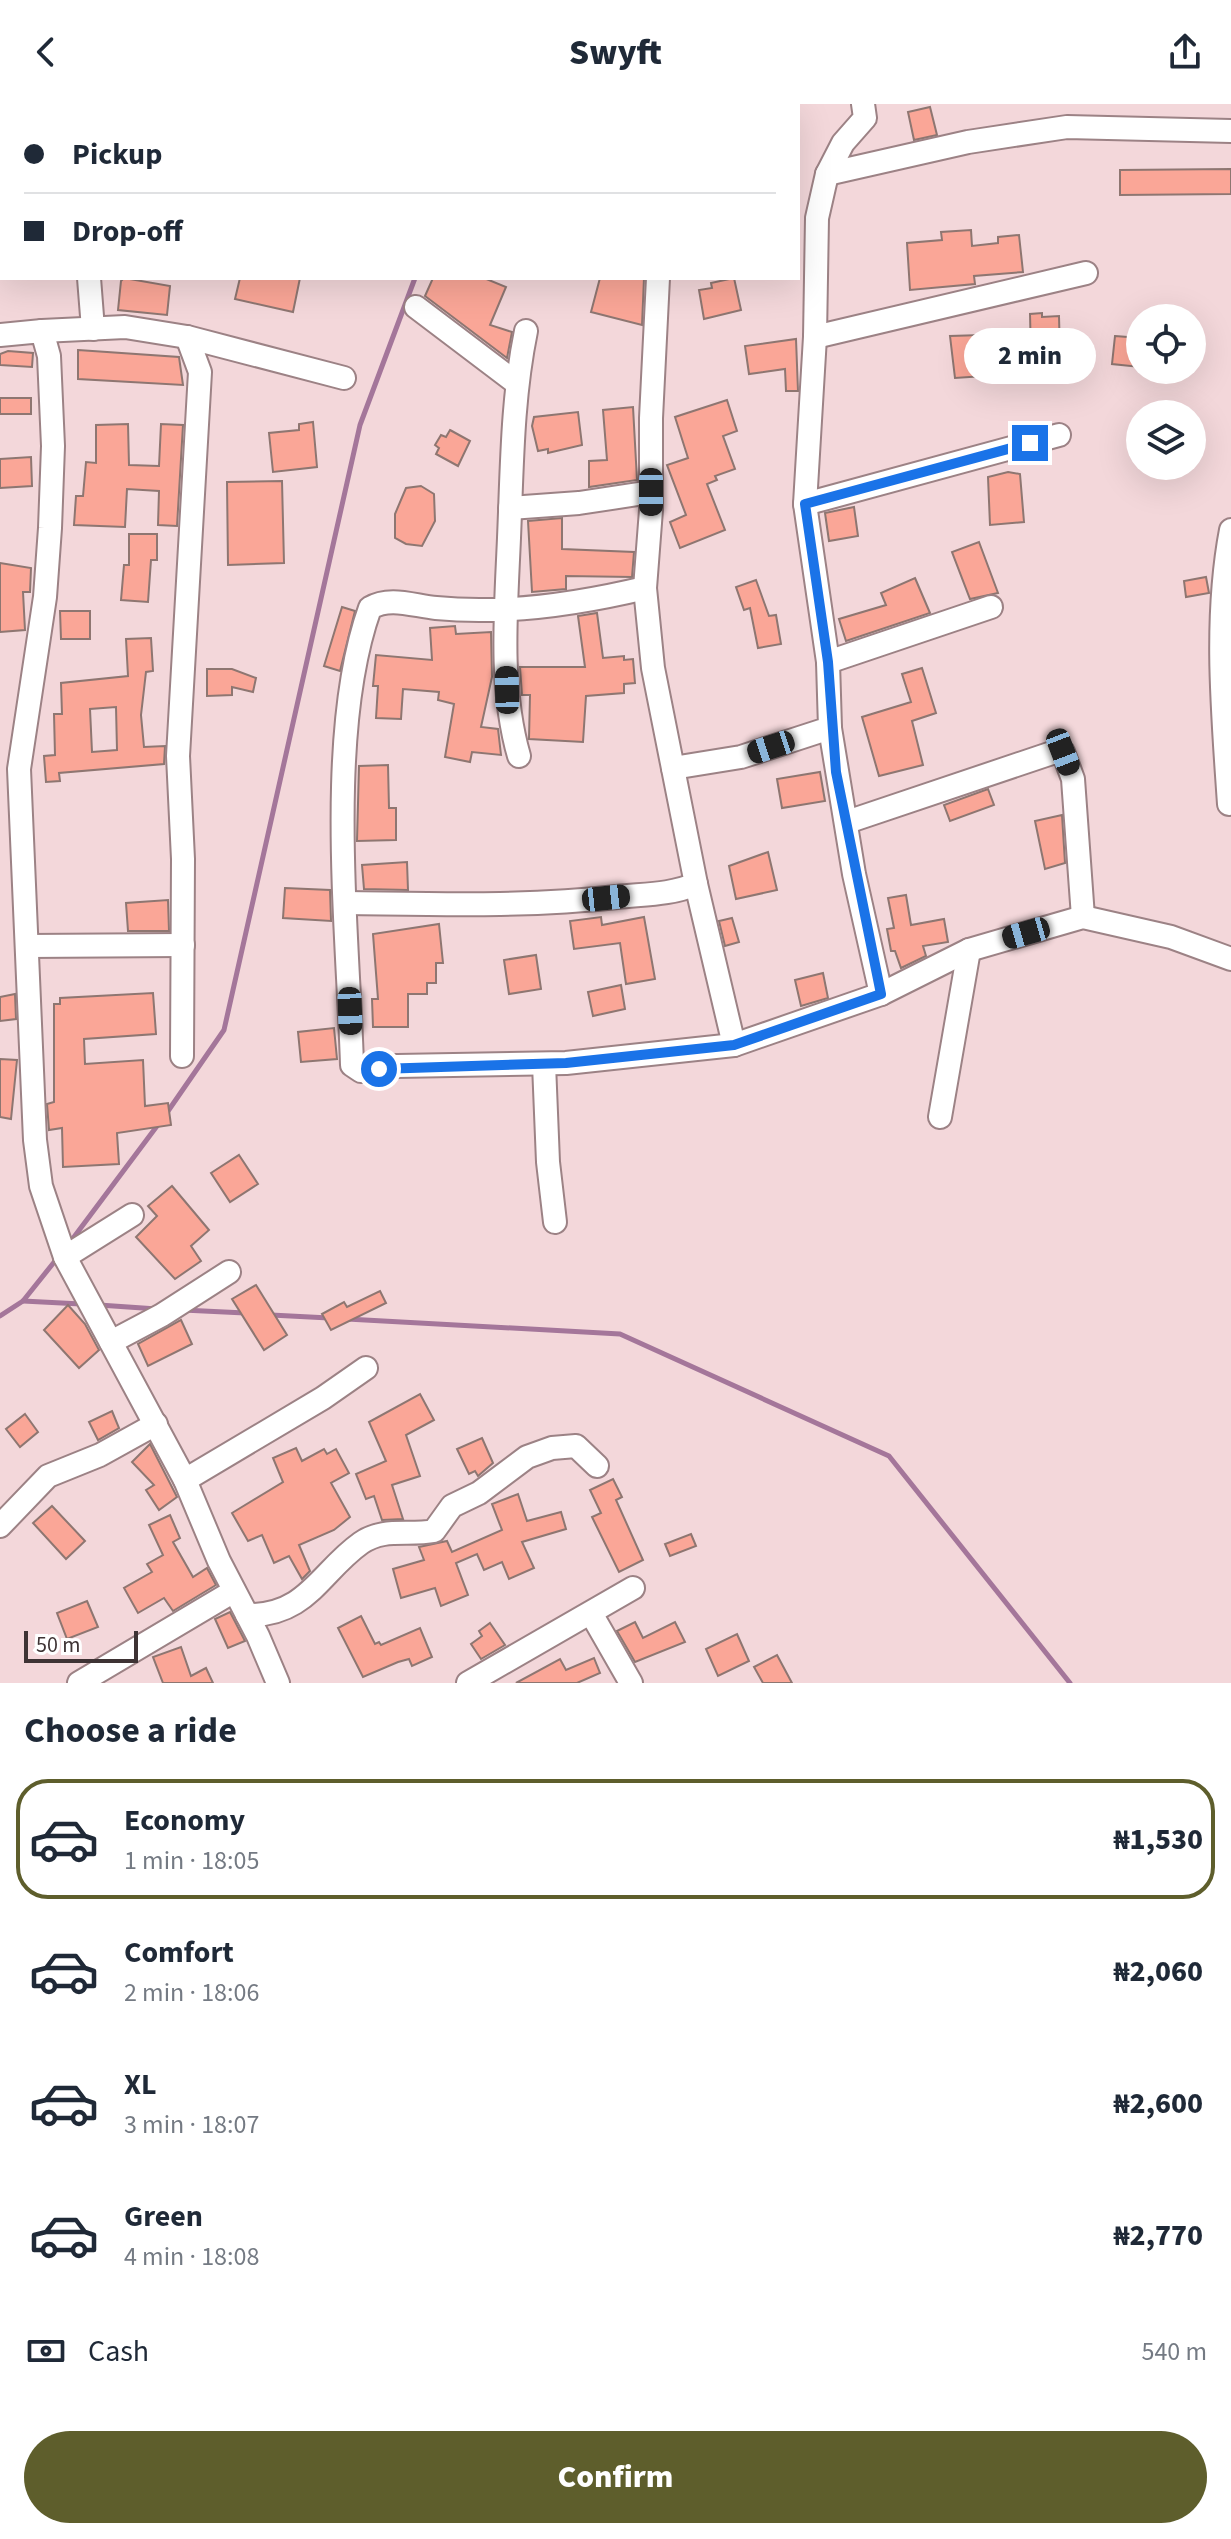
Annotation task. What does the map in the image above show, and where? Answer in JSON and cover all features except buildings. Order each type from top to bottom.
[{"type":"street","points":[[863,104],[865,118],[843,143],[827,174],[817,218],[815,337],[805,504],[828,662],[830,728],[854,874],[881,994]]},
{"type":"street","points":[[827,174],[968,142],[1067,127],[1231,131]]},
{"type":"street","points":[[815,337],[1086,273]]},
{"type":"street","points":[[89,280],[93,329]]},
{"type":"street","points":[[658,280],[645,588],[653,668],[696,884],[734,1045]]},
{"type":"street","points":[[416,307],[515,382]]},
{"type":"street","points":[[0,335],[125,327],[187,337],[344,378]]},
{"type":"street","points":[[42,331],[49,356],[53,446],[45,597],[19,769],[35,1140],[41,1186],[65,1257],[185,1480],[278,1683]]},
{"type":"street","points":[[519,756],[508,718],[506,607],[515,382],[526,331]]},
{"type":"street","points":[[182,1056],[183,945],[178,756],[200,372],[187,337]]},
{"type":"street","points":[[805,504],[1059,435]]},
{"type":"street","points":[[510,508],[651,492]]},
{"type":"street","points":[[1229,804],[1224,569],[1231,530]]},
{"type":"street","points":[[645,588],[577,603],[438,608],[381,601],[370,608],[352,684],[344,791],[352,1065],[361,1071],[397,1066],[544,1064],[734,1045],[881,994],[969,950],[1083,917],[1171,937],[1231,959]]},
{"type":"street","points":[[828,662],[991,607]]},
{"type":"street","points":[[673,768],[741,757],[830,728]]},
{"type":"street","points":[[847,822],[1052,753],[1063,752],[1073,779],[1083,917]]},
{"type":"street","points":[[347,903],[544,903],[657,894],[696,884]]},
{"type":"street","points":[[27,946],[183,945]]},
{"type":"street","points":[[940,1117],[969,950]]},
{"type":"street","points":[[544,1064],[548,1162],[555,1222]]},
{"type":"street","points":[[65,1257],[132,1215]]},
{"type":"street","points":[[111,1342],[162,1315],[229,1272]]},
{"type":"street","points":[[185,1480],[323,1398],[366,1368]]},
{"type":"street","points":[[0,1526],[48,1476],[100,1455],[156,1424]]},
{"type":"street","points":[[247,1615],[263,1615],[292,1605],[322,1584],[362,1543],[386,1531],[412,1535],[434,1531],[452,1506],[479,1493],[527,1457],[552,1448],[576,1446],[597,1466]]},
{"type":"street","points":[[468,1683],[592,1615],[633,1588]]},
{"type":"street","points":[[79,1683],[234,1591]]},
{"type":"street","points":[[592,1615],[631,1683]]},
{"type":"waterway","points":[[166,1114],[224,1030],[360,425],[414,280]]},
{"type":"waterway","points":[[68,1245],[160,1122]]},
{"type":"waterway","points":[[0,1316],[23,1301],[59,1256]]},
{"type":"waterway","points":[[23,1301],[81,1304]]},
{"type":"waterway","points":[[99,1305],[157,1309]]},
{"type":"waterway","points":[[183,1310],[245,1313]]},
{"type":"waterway","points":[[271,1315],[329,1318]]},
{"type":"waterway","points":[[347,1319],[620,1334],[889,1456],[1070,1683]]},
{"type":"route","points":[[379,1069],[397,1066],[566,1063],[734,1045],[881,994],[854,874],[845,807],[836,772],[830,728],[828,662],[805,504],[1030,443]]}]
